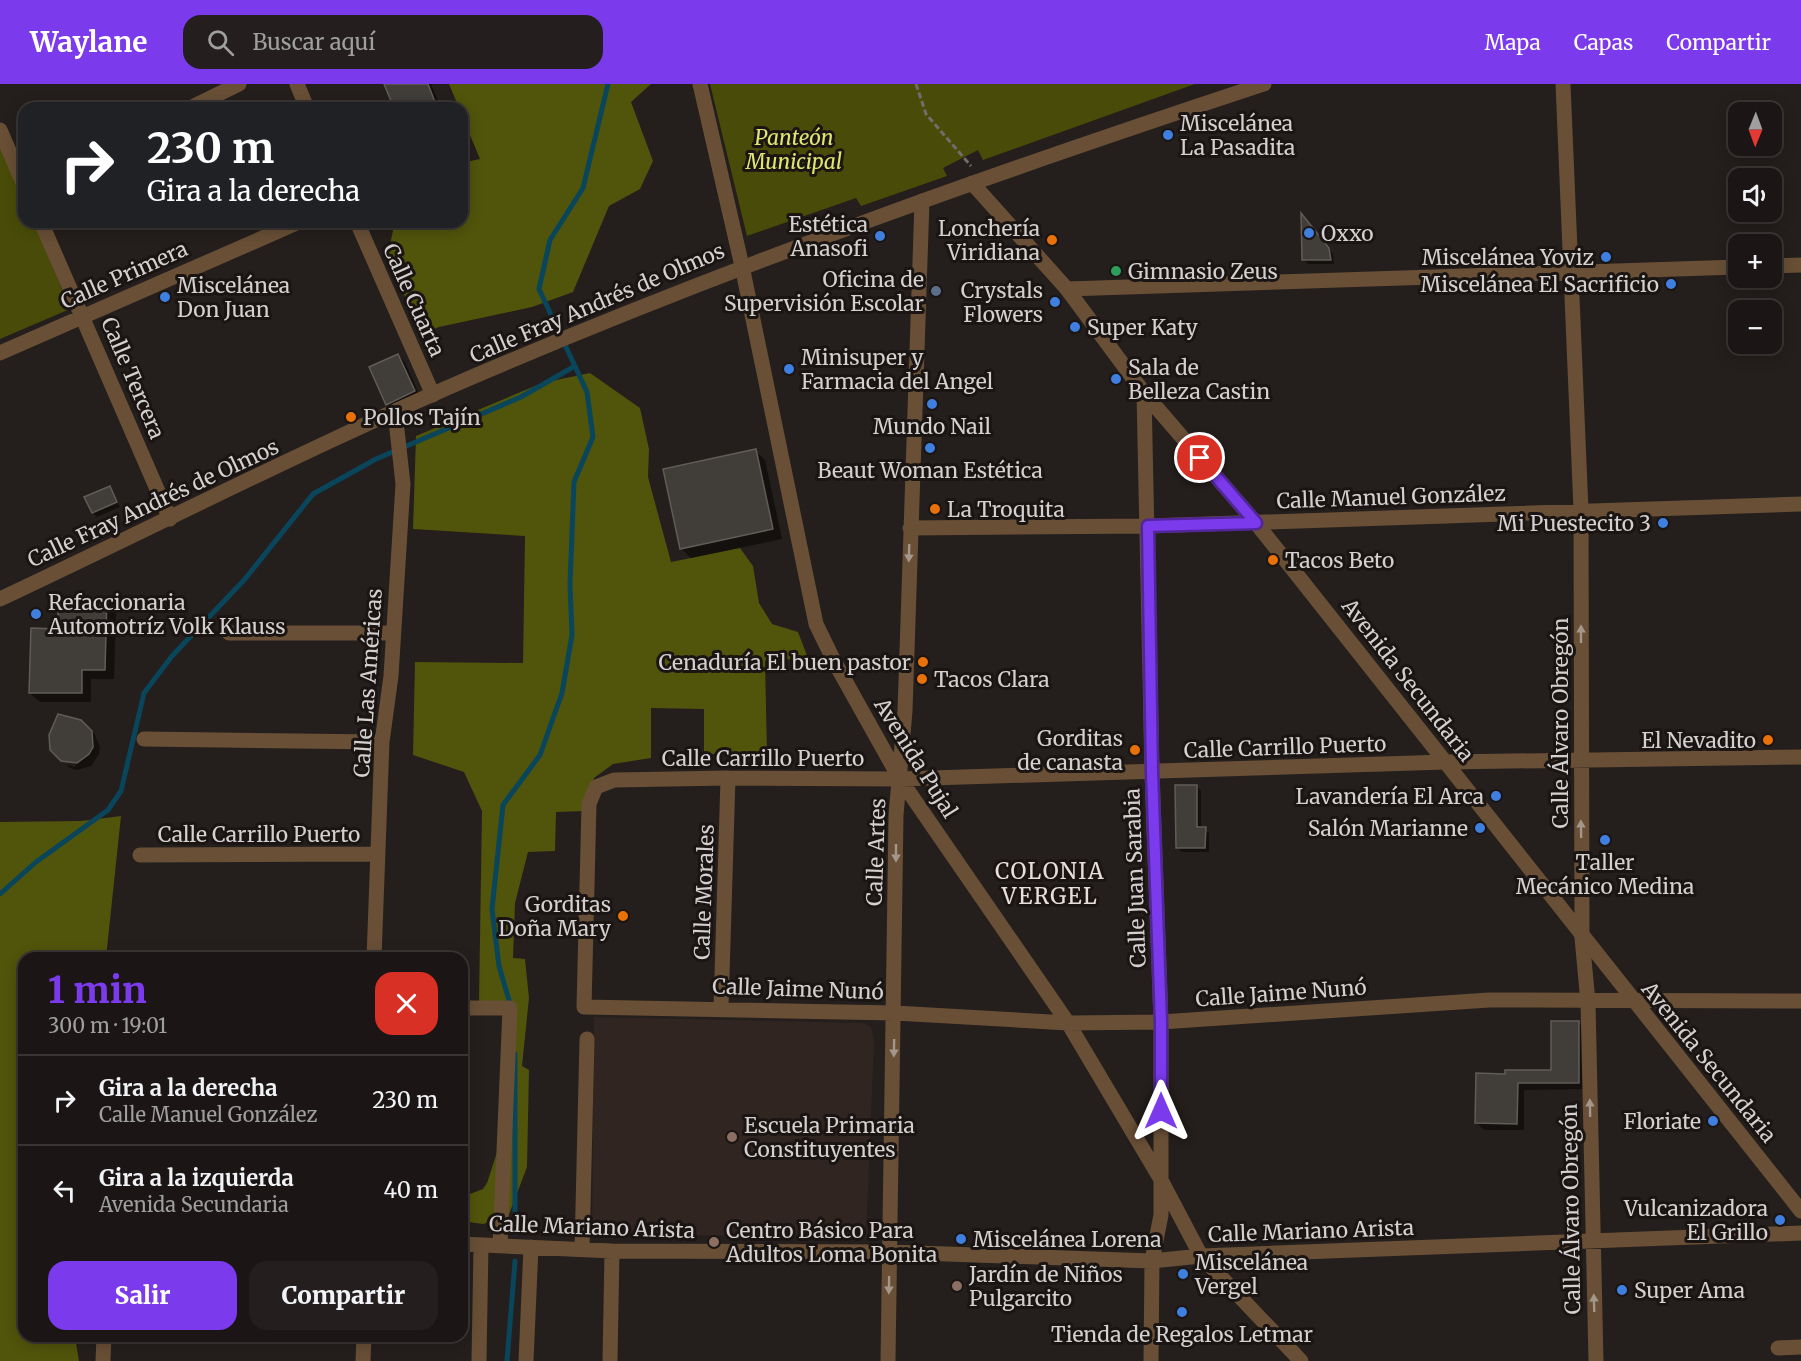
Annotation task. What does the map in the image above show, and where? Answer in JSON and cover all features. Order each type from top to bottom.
[{"type":"street","points":[[202,102],[239,84]]},
{"type":"street","points":[[297,84],[304,102]]},
{"type":"street","name":"Avenida Pujal","points":[[700,84],[742,266],[816,624],[834,661],[900,779],[1068,1023],[1160,1178],[1201,1256],[1301,1361]]},
{"type":"street","name":"Calle Fray Andrés de Olmos","points":[[0,599],[395,411],[509,361],[742,266],[977,181],[1264,84]]},
{"type":"street","name":"Calle Álvaro Obregón","points":[[1563,84],[1573,273],[1581,510],[1582,938],[1588,1002],[1596,1361]]},
{"type":"street","points":[[0,130],[18,171]]},
{"type":"street","name":"Avenida Secundaria","points":[[977,181],[1067,289],[1144,393],[1256,523],[1582,938],[1801,1211]]},
{"type":"street","name":"Calle Artes","points":[[888,1361],[895,1013],[896,815],[905,711],[922,201]]},
{"type":"street","name":"Calle Tercera","points":[[44,228],[170,519]]},
{"type":"street","name":"Calle Primera","points":[[0,353],[285,228]]},
{"type":"street","name":"Calle Cuarta","points":[[360,228],[433,395]]},
{"type":"street","points":[[1782,266],[1801,265]]},
{"type":"street","points":[[1067,289],[1728,267]]},
{"type":"street","name":"Calle Juan Sarabia","points":[[1144,393],[1152,772],[1161,1022],[1161,1215],[1152,1261],[1151,1361]]},
{"type":"street","name":"Calle Las Américas","points":[[374,952],[382,742],[393,633],[403,483],[395,411]]},
{"type":"street","name":"Calle Manuel González","points":[[910,528],[1148,526],[1801,504]]},
{"type":"street","points":[[229,633],[393,633]]},
{"type":"street","points":[[144,740],[382,742]]},
{"type":"street","name":"Calle Carrillo Puerto","points":[[584,1007],[589,804],[596,787],[614,780],[728,777],[900,779],[1446,762],[1801,758]]},
{"type":"street","name":"Calle Morales","points":[[721,1008],[728,777]]},
{"type":"street","name":"Calle Carrillo Puerto","points":[[140,855],[378,854]]},
{"type":"street","name":"Calle Jaime Nunó","points":[[584,1007],[895,1013],[1068,1023],[1161,1022],[1489,1000],[1801,1001]]},
{"type":"street","points":[[468,1008],[510,1008],[500,1246]]},
{"type":"street","points":[[582,1249],[587,1040]]},
{"type":"street","name":"Calle Mariano Arista","points":[[468,1244],[612,1251],[889,1252],[1152,1261],[1201,1256],[1801,1233]]},
{"type":"street","points":[[479,1361],[481,1245]]},
{"type":"street","points":[[526,1361],[531,1247]]},
{"type":"street","points":[[610,1361],[612,1251]]},
{"type":"street","points":[[103,1361],[104,1342]]},
{"type":"street","points":[[363,1361],[364,1342]]},
{"type":"street","points":[[1778,1348],[1801,1347]]},
{"type":"path","points":[[916,84],[926,114],[977,181]]},
{"type":"shaded area","points":[[449,84],[651,84],[631,102],[653,161],[640,189],[609,206],[573,292],[532,307],[439,327],[422,334],[387,258],[394,228],[468,228],[468,162],[480,159],[468,130],[468,102],[456,102]]},
{"type":"shaded area","points":[[590,373],[640,408],[649,449],[648,477],[671,562],[740,548],[753,566],[759,603],[772,624],[798,632],[808,658],[765,661],[767,754],[704,754],[704,709],[651,708],[651,758],[613,764],[594,778],[585,811],[556,812],[555,851],[528,852],[515,903],[513,958],[525,959],[529,998],[522,1066],[529,1070],[527,1167],[508,1217],[483,1224],[468,1222],[468,1195],[483,1189],[487,1183],[506,1125],[503,1012],[479,1001],[482,811],[464,772],[413,755],[415,662],[523,663],[525,536],[413,529],[416,436],[542,383]]},
{"type":"shaded area","points":[[121,816],[107,952],[18,952],[18,1342],[76,1342],[79,1361],[0,1361],[0,822],[81,821]]},
{"type":"shaded area","name":"Escuela Primaria Constituyentes","points":[[594,1017],[864,1023],[871,1027],[874,1041],[866,1238],[592,1233]]},
{"type":"green space","name":"Panteón Municipal","points":[[710,84],[1195,84],[983,160],[978,150],[943,168],[947,176],[861,206],[856,198],[747,236]]},
{"type":"green space","points":[[0,140],[18,184],[18,228],[36,228],[70,309],[0,339]]},
{"type":"building","points":[[384,84],[428,84],[435,102],[392,102]]},
{"type":"building","name":"Oxxo","points":[[1301,213],[1329,248],[1331,260],[1302,260]]},
{"type":"building","points":[[398,354],[415,391],[386,405],[369,367]]},
{"type":"building","points":[[756,449],[773,529],[680,549],[663,469]]},
{"type":"building","points":[[110,486],[117,502],[92,513],[84,497]]},
{"type":"building","points":[[83,598],[107,598],[105,670],[82,670],[82,693],[29,693],[31,628],[58,629],[58,609],[83,610]]},
{"type":"building","points":[[58,714],[81,720],[92,731],[93,747],[89,754],[77,763],[61,761],[50,750],[49,735]]},
{"type":"building","points":[[1175,785],[1197,785],[1197,827],[1206,827],[1205,848],[1176,848]]},
{"type":"building","points":[[1551,1021],[1579,1021],[1579,1083],[1518,1083],[1517,1124],[1475,1123],[1476,1073],[1505,1074],[1505,1070],[1551,1070]]},
{"type":"waterway","points":[[511,1007],[499,966],[492,909],[503,805],[540,755],[562,693],[572,635],[570,584],[574,482],[593,437],[587,392],[539,289],[550,240],[583,188],[608,84]]},
{"type":"waterway","points":[[0,894],[36,862],[108,810],[121,791],[144,693],[172,656],[245,579],[313,494],[376,459],[521,397],[575,366]]},
{"type":"waterway","points":[[515,1054],[515,1233]]},
{"type":"waterway","points":[[507,1361],[515,1261]]},
{"type":"place","name":"Miscelánea La Pasadita","points":[[1168,135]]},
{"type":"place","name":"Oxxo","points":[[1309,233]]},
{"type":"place","name":"Estética Anasofi","points":[[880,236]]},
{"type":"place","name":"Lonchería Viridiana","points":[[1052,240]]},
{"type":"place","name":"Miscelánea Yoviz","points":[[1606,257]]},
{"type":"place","name":"Gimnasio Zeus","points":[[1116,271]]},
{"type":"place","name":"Miscelánea El Sacrificio","points":[[1671,284]]},
{"type":"place","name":"Oficina de Supervisión Escolar","points":[[936,291]]},
{"type":"place","name":"Miscelánea Don Juan","points":[[165,297]]},
{"type":"place","name":"Crystals Flowers","points":[[1055,302]]},
{"type":"place","name":"Super Katy","points":[[1075,327]]},
{"type":"place","name":"Minisuper y Farmacia del Angel","points":[[789,369]]},
{"type":"place","name":"Sala de Belleza Castin","points":[[1116,379]]},
{"type":"place","name":"Mundo Nail","points":[[932,404]]},
{"type":"place","name":"Pollos Tajín","points":[[351,417]]},
{"type":"place","name":"Beaut Woman Estética","points":[[930,448]]},
{"type":"place","name":"La Troquita","points":[[935,509]]},
{"type":"place","name":"Mi Puestecito 3","points":[[1663,523]]},
{"type":"place","name":"Tacos Beto","points":[[1273,560]]},
{"type":"place","name":"Refaccionaria Automotríz Volk Klauss","points":[[36,614]]},
{"type":"place","name":"Cenaduría El buen pastor","points":[[923,662]]},
{"type":"place","name":"Tacos Clara","points":[[922,679]]},
{"type":"place","name":"El Nevadito","points":[[1768,740]]},
{"type":"place","name":"Gorditas de canasta","points":[[1135,750]]},
{"type":"place","name":"Lavandería El Arca","points":[[1496,796]]},
{"type":"place","name":"Salón Marianne","points":[[1480,828]]},
{"type":"place","name":"Taller Mecánico Medina","points":[[1605,840]]},
{"type":"place","name":"Gorditas Doña Mary","points":[[623,916]]},
{"type":"place","name":"Floriate","points":[[1713,1121]]},
{"type":"place","name":"Escuela Primaria Constituyentes","points":[[732,1137]]},
{"type":"place","name":"Vulcanizadora El Grillo","points":[[1780,1220]]},
{"type":"place","name":"Miscelánea Lorena","points":[[961,1239]]},
{"type":"place","name":"Centro Básico Para Adultos Loma Bonita","points":[[714,1242]]},
{"type":"place","name":"Miscelánea Vergel","points":[[1183,1274]]},
{"type":"place","name":"Jardín de Niños Pulgarcito","points":[[957,1286]]},
{"type":"place","name":"Super Ama","points":[[1622,1290]]},
{"type":"place","name":"Tienda de Regalos Letmar","points":[[1182,1312]]},
{"type":"district","name":"COLONIA VERGEL","points":[[1050,884]]},
{"type":"route","points":[[1161,1111],[1161,1022],[1152,772],[1148,526],[1256,523],[1200,458]]}]
